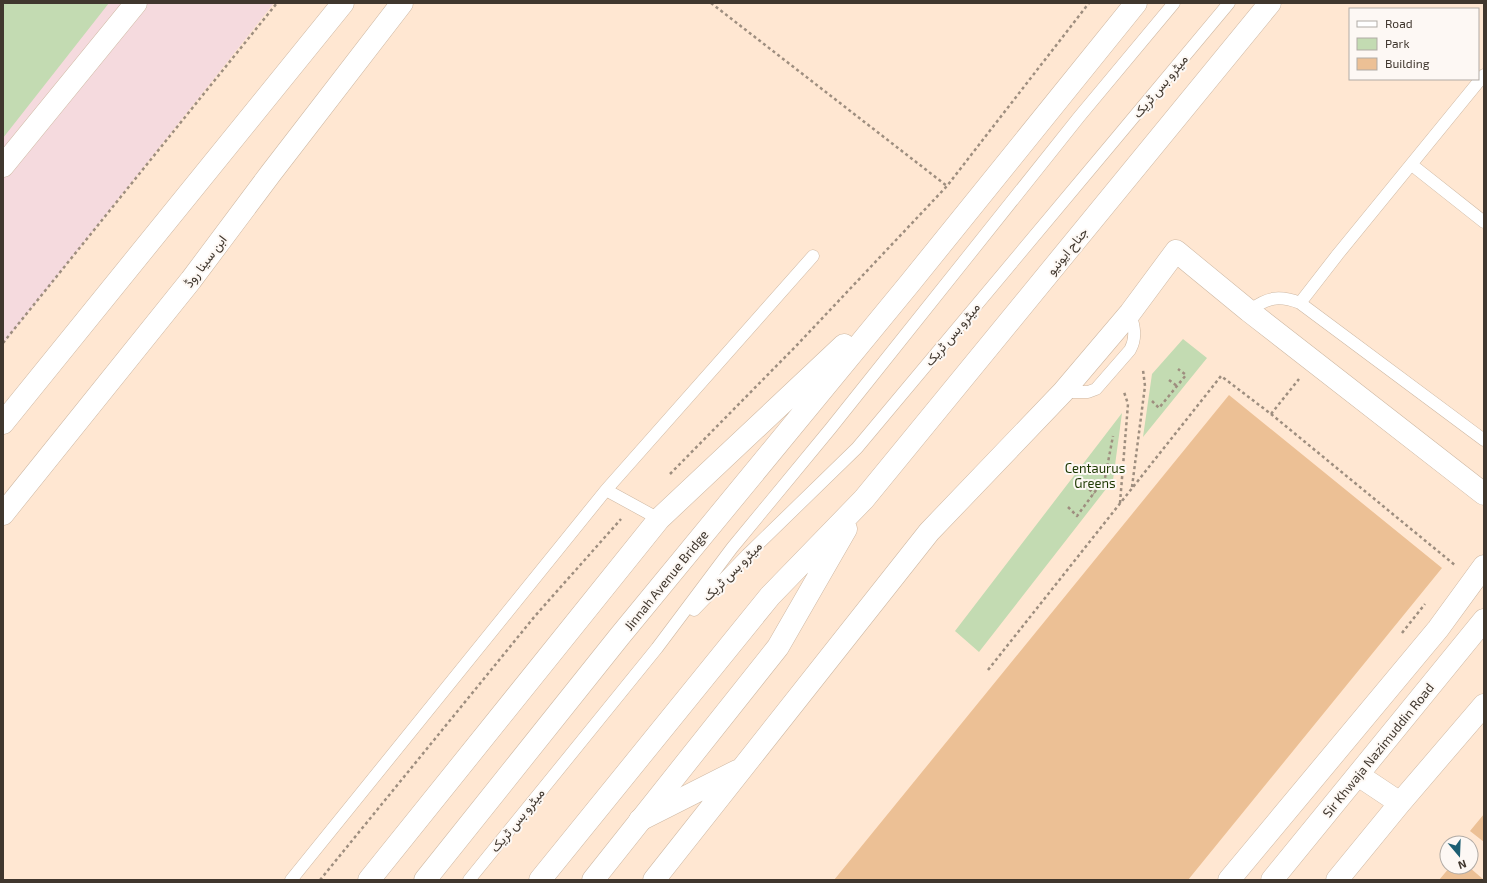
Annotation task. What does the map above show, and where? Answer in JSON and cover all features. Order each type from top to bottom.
[{"type":"main road","points":[[3,166],[136,3]]},
{"type":"main road","points":[[3,422],[343,3]]},
{"type":"main road","name":"ابن سینا روڈ","points":[[3,514],[190,280],[402,3]]},
{"type":"main road","points":[[369,880],[659,519],[910,283],[1136,3]]},
{"type":"main road","name":"جناح ایونیو","points":[[864,499],[1270,3]]},
{"type":"main road","points":[[654,880],[929,532],[1063,392],[1130,313],[1176,251],[1248,311],[1484,494]]},
{"type":"main road","name":"Jinnah Avenue Bridge","points":[[425,880],[619,637],[910,283]]},
{"type":"main road","points":[[540,880],[770,596],[864,499]]},
{"type":"main road","points":[[593,880],[778,647],[864,499]]},
{"type":"main road","points":[[1229,880],[1438,628],[1484,566]]},
{"type":"main road","name":"Sir Khwaja Nazimuddin Road","points":[[1272,880],[1484,620]]},
{"type":"main road","points":[[1337,880],[1400,803],[1484,706]]},
{"type":"main road","points":[[640,820],[742,769]]},
{"type":"main road","points":[[1358,775],[1400,803]]},
{"type":"lane","name":"میٹرو بس ٹریک","points":[[469,880],[657,648],[732,548],[831,428],[1079,117],[1174,3]]},
{"type":"lane","name":"میٹرو بس ٹریک","points":[[657,648],[747,555],[857,448],[1229,3]]},
{"type":"lane","points":[[1300,303],[1338,254],[1484,75]]},
{"type":"lane","points":[[1412,165],[1484,222]]},
{"type":"lane","points":[[291,880],[606,490],[813,256]]},
{"type":"lane","points":[[1248,311],[1256,305],[1272,298],[1288,298],[1300,303],[1484,440]]},
{"type":"lane","points":[[606,490],[659,519]]},
{"type":"path","points":[[3,343],[277,3]]},
{"type":"path","points":[[711,3],[947,186]]},
{"type":"path","points":[[668,476],[797,345],[947,186],[1089,3]]},
{"type":"path","points":[[1152,401],[1159,408],[1186,375],[1178,369]]},
{"type":"path","points":[[1132,487],[1145,386],[1143,370]]},
{"type":"path","points":[[988,670],[1221,376],[1271,414],[1456,565],[1451,572]]},
{"type":"path","points":[[1169,380],[1177,386]]},
{"type":"path","points":[[1271,414],[1294,384]]},
{"type":"path","points":[[1120,503],[1128,404],[1124,392]]},
{"type":"path","points":[[1068,507],[1077,516],[1105,478],[1113,436]]},
{"type":"path","points":[[1085,485],[1094,494]]},
{"type":"path","points":[[320,880],[535,616],[615,524],[635,506]]},
{"type":"path","points":[[1401,633],[1426,602]]},
{"type":"shaded area","points":[[3,3],[274,3],[3,344]]},
{"type":"green space","points":[[3,3],[109,3],[3,138]]},
{"type":"green space","points":[[1183,339],[1207,358],[1143,437],[1152,374]]},
{"type":"green space","name":"Centaurus Greens","points":[[1122,413],[1113,480],[979,652],[955,631]]},
{"type":"building","points":[[1229,395],[1442,568],[1188,880],[834,880]]},
{"type":"building","points":[[1484,814],[1484,842],[1479,838],[1479,835],[1475,835],[1470,831]]},
{"type":"building","points":[[1443,875],[1478,875],[1484,880],[1439,880]]}]
